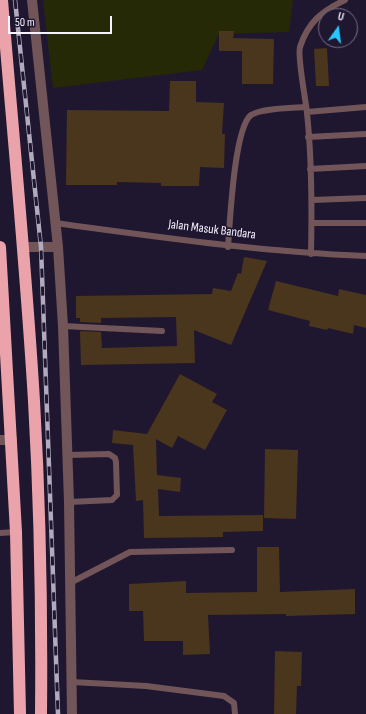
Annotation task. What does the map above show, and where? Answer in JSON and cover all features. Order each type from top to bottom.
[{"type":"highway","points":[[2,0],[24,247],[34,402],[40,574],[41,714]]},
{"type":"highway","points":[[0,247],[6,440],[16,532],[20,714]]},
{"type":"highway","points":[[20,679],[41,680]]},
{"type":"street","points":[[32,0],[58,247],[63,326],[69,502],[72,714]]},
{"type":"street","points":[[24,247],[58,247]]},
{"type":"lane","points":[[311,254],[312,200],[306,109],[299,48],[316,17],[326,9],[345,0]]},
{"type":"lane","points":[[228,247],[233,183],[245,123],[255,113],[306,109],[366,107]]},
{"type":"lane","points":[[308,137],[366,134]]},
{"type":"lane","points":[[310,169],[366,166]]},
{"type":"lane","points":[[312,200],[366,198]]},
{"type":"lane","name":"Jalan Masuk Bandara","points":[[55,223],[228,247],[311,254],[366,256]]},
{"type":"lane","points":[[312,223],[366,223]]},
{"type":"lane","points":[[63,326],[162,331]]},
{"type":"lane","points":[[67,455],[109,454],[115,458],[116,462],[117,494],[112,500],[69,502]]},
{"type":"lane","points":[[0,533],[16,532]]},
{"type":"lane","points":[[70,583],[130,552],[232,550]]},
{"type":"lane","points":[[72,682],[146,686],[224,696],[234,703],[235,714]]},
{"type":"green space","points":[[43,0],[293,0],[289,32],[219,34],[202,70],[53,88]]},
{"type":"building","points":[[219,31],[234,31],[233,38],[274,39],[273,84],[242,84],[242,51],[219,51]]},
{"type":"building","points":[[327,48],[329,86],[316,86],[314,49]]},
{"type":"building","points":[[170,81],[196,81],[196,102],[224,103],[222,134],[225,134],[224,168],[200,167],[199,186],[161,186],[161,183],[117,182],[117,185],[66,185],[67,110],[169,111]]},
{"type":"building","points":[[244,257],[267,261],[231,345],[194,330],[195,363],[81,365],[80,331],[101,332],[102,348],[177,346],[176,317],[101,318],[101,323],[80,322],[80,318],[76,318],[76,296],[212,294],[213,288],[231,291],[238,273],[241,274]]},
{"type":"building","points":[[276,281],[338,296],[339,289],[366,295],[366,328],[354,325],[353,334],[328,328],[327,330],[309,326],[310,321],[268,310]]},
{"type":"building","points":[[180,374],[217,394],[212,402],[227,410],[205,450],[178,436],[172,448],[156,439],[157,475],[181,478],[180,492],[158,489],[159,516],[263,515],[263,531],[223,532],[223,537],[144,538],[143,500],[136,501],[133,445],[112,443],[113,430],[147,434]]},
{"type":"building","points":[[265,449],[298,450],[296,519],[264,518]]},
{"type":"building","points":[[257,547],[279,547],[280,592],[355,589],[355,614],[286,616],[286,614],[208,615],[210,654],[183,655],[183,641],[144,641],[143,611],[129,611],[129,584],[186,581],[186,593],[257,592]]},
{"type":"building","points":[[275,651],[302,652],[301,686],[297,686],[296,714],[274,714]]},
{"type":"railway","points":[[15,0],[41,247],[58,714]]}]
